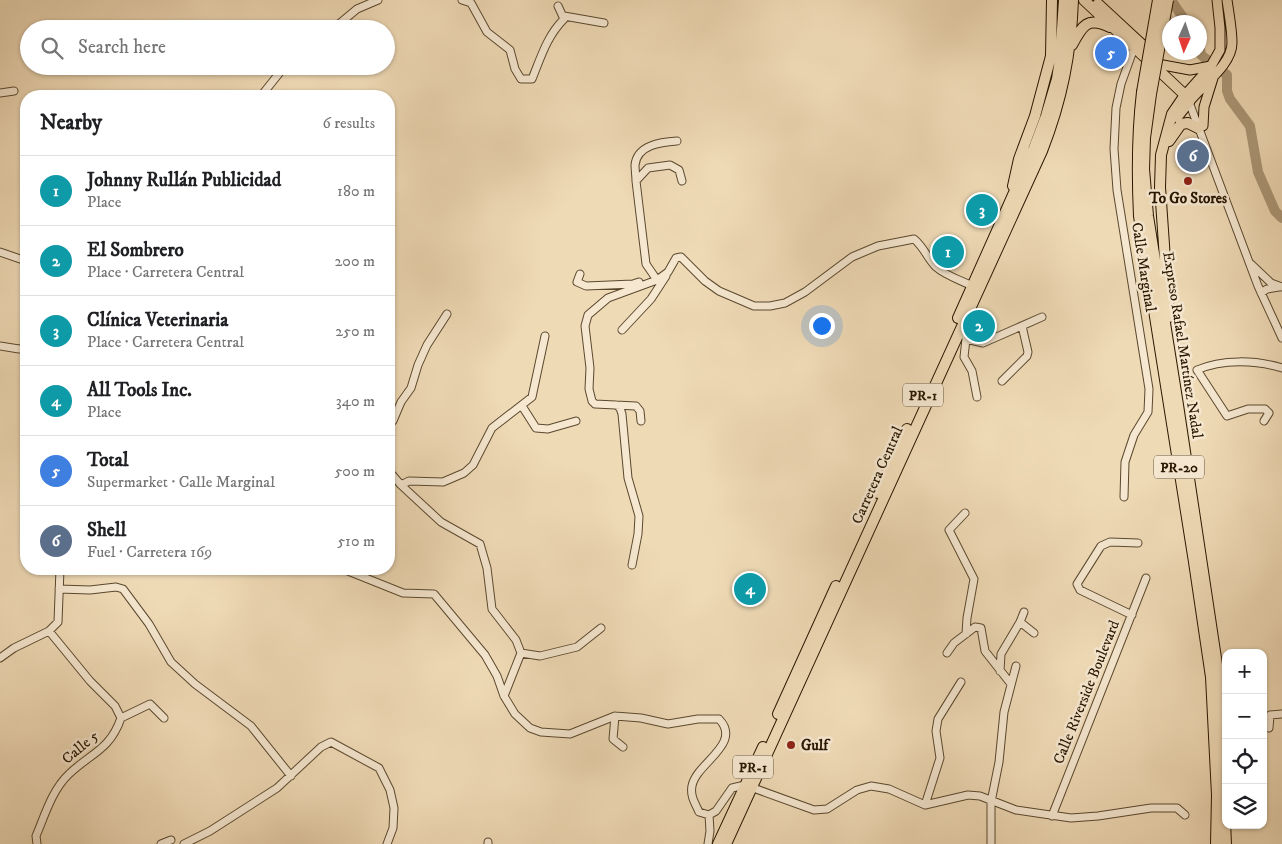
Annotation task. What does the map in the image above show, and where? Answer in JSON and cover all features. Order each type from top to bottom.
[{"type":"highway","points":[[1013,196],[1013,182],[1035,116],[1051,56],[1052,0]]},
{"type":"highway","name":"Carretera Central","points":[[726,844],[749,786],[1034,148],[1051,98],[1060,59],[1064,0]]},
{"type":"highway","name":"Carretera Central","points":[[718,844],[749,786],[1045,144],[1062,92],[1070,48],[1073,0]]},
{"type":"highway","points":[[1084,0],[1114,29]]},
{"type":"highway","points":[[1093,0],[1107,12],[1136,44],[1192,93]]},
{"type":"highway","points":[[1100,0],[1107,12]]},
{"type":"highway","name":"Expreso Rafael Martínez Nadal","points":[[1158,0],[1147,93],[1144,168],[1148,216],[1219,678],[1226,844]]},
{"type":"highway","name":"Expreso Rafael Martínez Nadal","points":[[1168,0],[1137,139],[1136,168],[1139,216],[1193,552],[1211,677],[1217,795],[1216,844]]},
{"type":"highway","points":[[1070,48],[1080,30],[1087,24],[1094,22],[1102,23],[1114,29],[1167,66],[1192,93]]},
{"type":"highway","points":[[1178,405],[1160,186],[1161,155],[1172,114],[1192,93]]},
{"type":"highway","points":[[1161,155],[1181,124],[1188,123],[1201,127]]},
{"type":"main road","points":[[1192,93],[1218,56],[1221,46],[1217,0]]},
{"type":"main road","points":[[1192,93],[1213,76],[1225,63],[1231,50],[1227,0]]},
{"type":"main road","points":[[1167,66],[1190,70],[1211,66]]},
{"type":"main road","points":[[1201,127],[1204,107],[1213,76]]},
{"type":"street","points":[[343,20],[358,8],[378,0]]},
{"type":"street","points":[[462,0],[473,1],[487,32],[510,50],[515,69],[521,79],[532,79],[546,42],[554,29],[564,19],[564,16]]},
{"type":"street","points":[[558,6],[564,16],[604,23]]},
{"type":"street","name":"Calle Marginal","points":[[1124,497],[1125,462],[1134,435],[1148,412],[1149,402],[1149,389],[1117,190],[1114,149],[1116,108],[1121,84],[1136,44]]},
{"type":"street","points":[[265,90],[278,75]]},
{"type":"street","points":[[0,93],[14,91]]},
{"type":"street","points":[[1192,93],[1210,156],[1261,293],[1282,338]]},
{"type":"street","points":[[655,278],[646,264],[635,163],[641,151],[658,142],[677,141]]},
{"type":"street","points":[[636,181],[648,168],[670,165],[679,170],[682,181]]},
{"type":"street","points":[[622,330],[651,299],[676,258],[681,257],[705,282],[719,291],[754,306],[770,306],[785,303],[805,292],[852,257],[878,246],[914,239],[921,244],[928,258],[938,269],[972,286]]},
{"type":"street","points":[[0,252],[20,259]]},
{"type":"street","points":[[1250,264],[1271,283],[1281,287]]},
{"type":"street","points":[[641,421],[640,411],[636,406],[595,404],[592,400],[585,326],[588,315],[608,298],[668,272]]},
{"type":"street","points":[[580,274],[577,282],[586,286],[633,284],[655,278]]},
{"type":"street","points":[[1261,293],[1273,287],[1281,287]]},
{"type":"street","points":[[395,416],[401,402],[411,388],[418,364],[427,345],[447,314]]},
{"type":"street","points":[[966,339],[984,343],[1042,317]]},
{"type":"street","points":[[963,323],[966,339],[964,357],[972,371],[977,397]]},
{"type":"street","points":[[1002,381],[1027,356],[1028,352],[1022,326]]},
{"type":"street","points":[[401,485],[409,481],[443,482],[464,473],[473,465],[492,428],[532,397],[545,336]]},
{"type":"street","points":[[0,346],[20,349]]},
{"type":"street","points":[[1264,421],[1269,413],[1265,408],[1248,409],[1227,416],[1197,370],[1212,364],[1240,362],[1272,365],[1282,368]]},
{"type":"street","points":[[616,405],[620,408],[622,414],[628,478],[639,516],[638,534],[632,565]]},
{"type":"street","points":[[522,406],[536,428],[548,429],[576,421]]},
{"type":"street","points":[[395,478],[441,522],[480,544],[487,568],[492,609],[516,640],[521,654],[504,696]]},
{"type":"street","points":[[965,513],[949,530],[974,579],[966,634]]},
{"type":"street","points":[[1132,615],[1080,590],[1077,584],[1101,546],[1110,542],[1138,543]]},
{"type":"street","points":[[0,658],[14,648],[49,631],[58,622],[60,575]]},
{"type":"street","points":[[358,575],[403,593],[434,594],[485,655],[497,676],[504,696],[515,714],[530,728],[540,732],[570,734],[614,716],[641,718],[668,724],[698,719],[719,719],[724,731],[723,743],[715,755],[698,771],[692,786],[692,797],[699,812],[709,815],[716,811],[732,788],[749,786],[814,810],[827,809],[857,790],[871,786],[889,789],[925,805],[968,795],[980,796],[991,802],[1016,810],[1071,818],[1160,808],[1177,808],[1185,815]]},
{"type":"street","name":"Calle Riverside Boulevard","points":[[1052,816],[1146,578]]},
{"type":"street","points":[[59,589],[90,590],[116,587],[124,589],[150,624],[171,662],[195,684],[251,726],[292,776]]},
{"type":"street","points":[[1000,671],[1001,654],[1024,612]]},
{"type":"street","points":[[1020,622],[1034,633]]},
{"type":"street","points":[[948,653],[954,643],[975,627],[981,628],[985,651],[1011,684]]},
{"type":"street","points":[[521,654],[540,656],[577,648],[601,628]]},
{"type":"street","points":[[49,631],[90,681],[115,706],[121,718],[150,704],[164,718]]},
{"type":"street","points":[[991,844],[991,802],[999,762],[1004,712],[1016,666]]},
{"type":"street","points":[[925,805],[940,758],[936,731],[938,719],[961,682]]},
{"type":"street","points":[[1268,728],[1270,715],[1282,714]]},
{"type":"street","points":[[614,716],[613,739],[622,747]]},
{"type":"street","name":"Calle 5","points":[[36,844],[36,836],[56,790],[68,774],[107,745],[117,730],[121,718]]},
{"type":"street","points":[[184,844],[210,832],[277,788],[321,747],[331,742],[379,768],[390,790],[394,808],[393,828],[387,844]]},
{"type":"street","points":[[708,844],[710,831],[709,815]]},
{"type":"street","points":[[161,844],[171,840]]},
{"type":"waterway","points":[[1171,0],[1181,15]]},
{"type":"waterway","points":[[1207,60],[1227,75],[1227,91],[1230,99],[1250,126],[1258,172],[1275,211],[1282,218]]},
{"type":"place","name":"Total","points":[[1111,53]]},
{"type":"place","name":"Shell","points":[[1193,156]]},
{"type":"place","name":"To Go Stores","points":[[1188,181]]},
{"type":"place","name":"Clínica Veterinaria","points":[[982,210]]},
{"type":"place","name":"Johnny Rullán Publicidad","points":[[948,252]]},
{"type":"place","name":"El Sombrero","points":[[979,326]]},
{"type":"place","name":"All Tools Inc.","points":[[750,589]]},
{"type":"place","name":"Gulf","points":[[791,745]]}]
